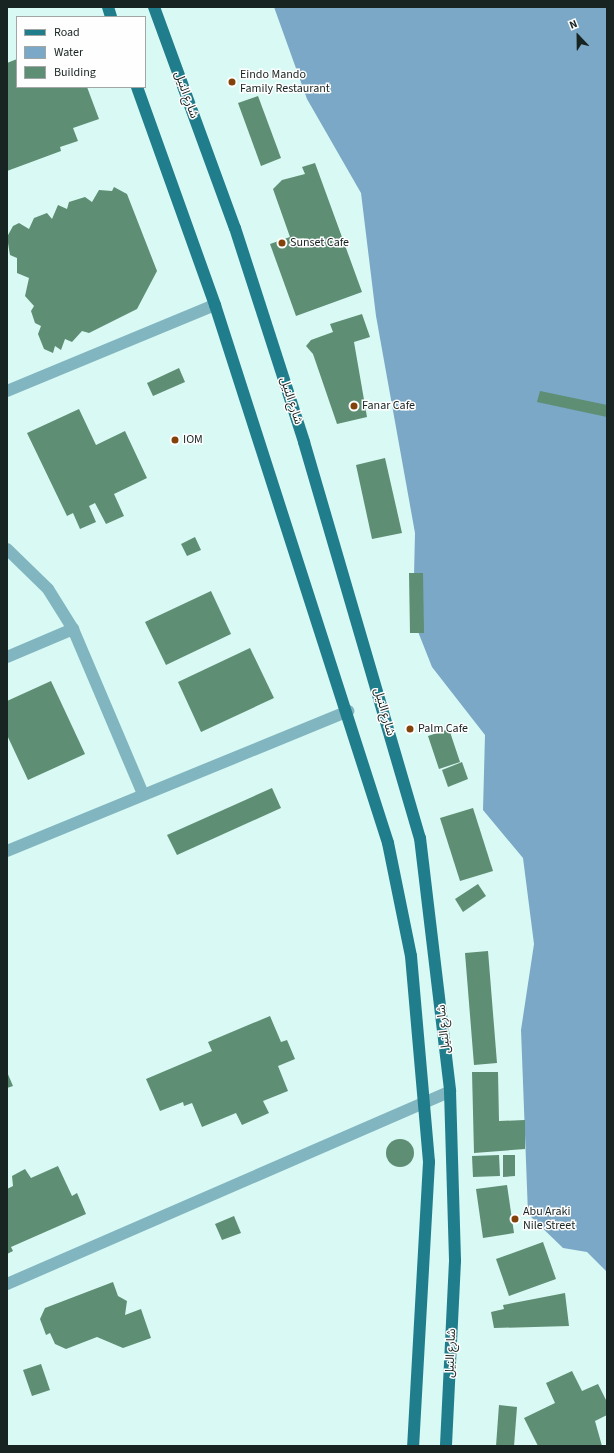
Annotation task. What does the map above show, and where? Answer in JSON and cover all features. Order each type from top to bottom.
[{"type":"main road","name":"شارع النيل","points":[[154,7],[235,228],[304,442],[420,838],[450,1091],[454,1261],[446,1446]]},
{"type":"main road","points":[[137,88],[215,306],[348,711],[388,843],[411,956],[425,1100],[429,1162],[413,1446]]},
{"type":"street","points":[[7,391],[215,306]]},
{"type":"street","points":[[7,549],[48,589],[73,629],[143,794]]},
{"type":"street","points":[[7,657],[73,629]]},
{"type":"street","points":[[7,851],[348,711]]},
{"type":"street","points":[[7,1284],[425,1100],[450,1091]]},
{"type":"water","points":[[274,7],[607,7],[607,1272],[587,1252],[563,1248],[528,1214],[521,1030],[534,944],[523,858],[483,810],[485,735],[432,667],[413,619],[415,533],[376,316],[361,193],[307,99]]},
{"type":"building","points":[[16,59],[16,88],[87,88],[99,119],[73,128],[78,141],[60,147],[61,151],[7,171],[7,63]]},
{"type":"building","points":[[258,96],[281,158],[261,166],[238,103]]},
{"type":"building","points":[[315,163],[362,292],[296,316],[270,244],[290,237],[273,189],[282,180],[305,174],[302,167]]},
{"type":"building","points":[[114,187],[127,194],[157,271],[137,309],[89,333],[82,331],[72,342],[65,339],[61,350],[55,346],[53,353],[44,349],[38,334],[41,326],[35,323],[31,311],[34,306],[25,296],[29,278],[17,273],[17,258],[10,255],[7,237],[13,226],[19,223],[29,229],[34,218],[47,213],[52,219],[58,205],[67,209],[69,202],[85,197],[92,202],[99,190],[112,191]]},
{"type":"building","points":[[362,314],[370,337],[354,342],[367,417],[337,424],[313,354],[306,346],[311,340],[333,332],[330,324]]},
{"type":"building","points":[[179,368],[185,382],[153,396],[147,383]]},
{"type":"building","points":[[540,391],[607,405],[607,417],[537,402]]},
{"type":"building","points":[[79,409],[96,445],[125,431],[147,478],[114,494],[124,516],[106,524],[95,503],[89,506],[96,522],[80,529],[73,513],[67,516],[27,433]]},
{"type":"building","points":[[385,458],[402,533],[372,539],[356,465]]},
{"type":"building","points":[[195,537],[201,550],[187,556],[181,544]]},
{"type":"building","points":[[409,573],[423,573],[424,633],[410,633]]},
{"type":"building","points":[[211,591],[231,634],[166,665],[145,622]]},
{"type":"building","points":[[250,648],[274,698],[201,732],[178,682]]},
{"type":"building","points":[[51,681],[85,754],[28,780],[7,735],[7,701]]},
{"type":"building","points":[[449,729],[460,762],[439,769],[428,736]]},
{"type":"building","points":[[462,762],[468,779],[448,787],[442,770]]},
{"type":"building","points":[[272,788],[281,808],[177,855],[167,835]]},
{"type":"building","points":[[473,808],[493,871],[460,881],[440,818]]},
{"type":"building","points":[[478,884],[486,896],[463,912],[455,899]]},
{"type":"building","points":[[488,951],[497,1063],[474,1065],[465,953]]},
{"type":"building","points":[[270,1016],[281,1042],[287,1040],[295,1059],[278,1066],[288,1091],[263,1101],[269,1113],[242,1125],[236,1113],[202,1127],[192,1103],[184,1106],[183,1102],[160,1111],[146,1079],[212,1051],[208,1042]]},
{"type":"building","points":[[7,1072],[13,1086],[7,1088]]},
{"type":"building","points":[[472,1072],[498,1072],[499,1121],[525,1120],[525,1149],[474,1153]]},
{"type":"building","points":[[400,1139],[410,1143],[414,1153],[410,1163],[400,1167],[390,1163],[386,1153],[390,1143]]},
{"type":"building","points":[[499,1155],[500,1176],[473,1177],[472,1156]]},
{"type":"building","points":[[503,1155],[515,1155],[515,1176],[503,1177]]},
{"type":"building","points":[[58,1166],[72,1196],[77,1193],[86,1214],[11,1247],[13,1251],[7,1254],[7,1189],[13,1186],[12,1176],[25,1169],[31,1178]]},
{"type":"building","points":[[507,1185],[514,1233],[483,1238],[476,1189]]},
{"type":"building","points":[[234,1216],[241,1233],[222,1240],[215,1224]]},
{"type":"building","points":[[543,1242],[556,1279],[509,1296],[496,1259]]},
{"type":"building","points":[[113,1282],[118,1296],[127,1301],[125,1315],[141,1309],[151,1338],[123,1348],[97,1337],[66,1349],[55,1344],[50,1333],[46,1335],[40,1319],[45,1308]]},
{"type":"building","points":[[565,1293],[569,1326],[494,1328],[491,1312],[504,1309],[503,1305]]},
{"type":"building","points":[[41,1364],[50,1390],[32,1396],[23,1370]]},
{"type":"building","points":[[572,1371],[582,1391],[598,1384],[607,1402],[607,1415],[595,1421],[602,1446],[538,1446],[524,1418],[555,1403],[546,1383]]},
{"type":"building","points":[[499,1405],[517,1407],[514,1446],[496,1446]]},
{"type":"place","name":"Eindo Mando Family Restaurant","points":[[232,82]]},
{"type":"place","name":"Sunset Cafe","points":[[282,243]]},
{"type":"place","name":"Fanar Cafe","points":[[354,406]]},
{"type":"place","name":"IOM","points":[[175,440]]},
{"type":"place","name":"Palm Cafe","points":[[410,729]]},
{"type":"place","name":"Abu Araki Nile Street","points":[[515,1219]]}]
